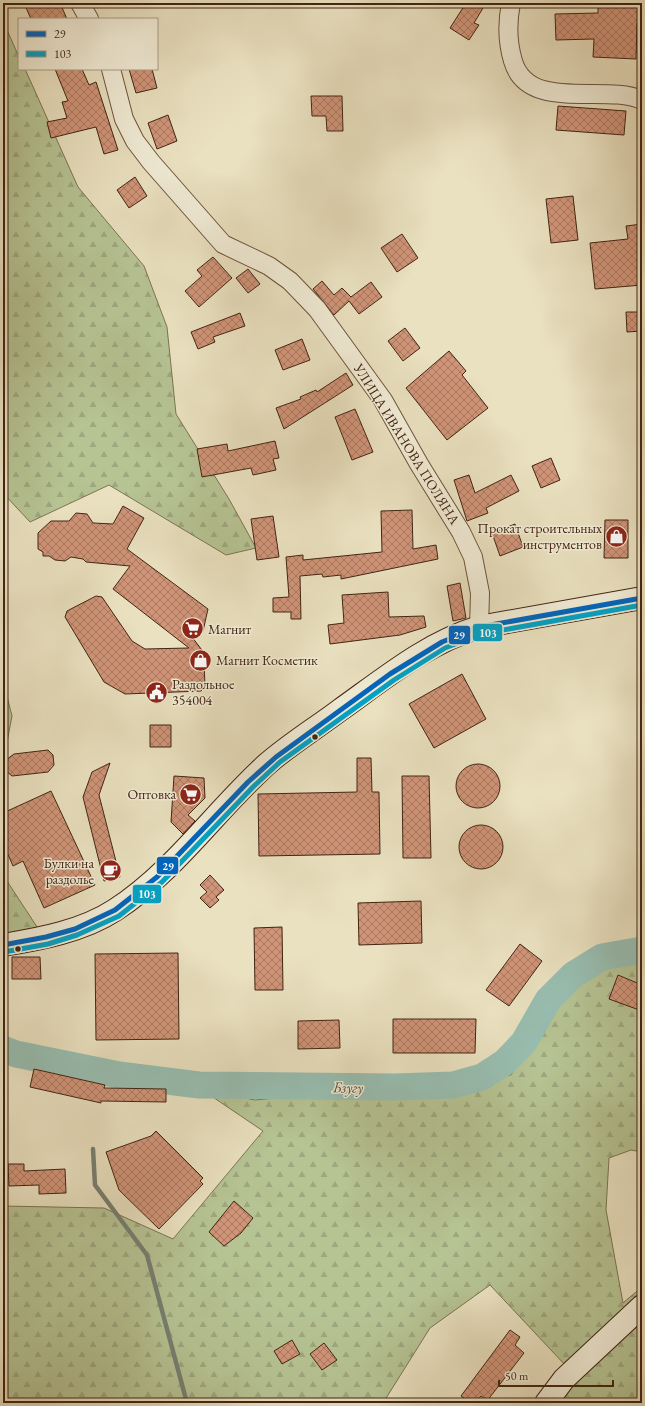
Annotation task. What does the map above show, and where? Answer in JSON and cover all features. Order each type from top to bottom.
[{"type":"street","points":[[80,3],[88,18]]},
{"type":"street","points":[[511,3],[508,34],[511,54],[515,69],[526,82],[546,90],[571,94],[634,96],[642,100]]},
{"type":"street","name":"УЛИЦА ИВАНОВА ПОЛЯНА","points":[[111,70],[124,119],[135,141],[151,162],[223,244],[269,266],[290,281],[317,309],[383,400],[419,464],[461,532],[473,557],[480,593],[479,627]]},
{"type":"street","points":[[3,945],[50,936],[88,923],[114,911],[154,881],[267,764],[418,654],[456,634],[479,627],[642,598]]},
{"type":"street","points":[[546,1403],[564,1379],[642,1306]]},
{"type":"green space","points":[[3,21],[18,55],[18,70],[25,70],[78,187],[144,266],[167,327],[176,414],[229,499],[256,548],[226,555],[109,485],[30,522],[3,493]]},
{"type":"green space","points":[[3,681],[12,716],[3,763]]},
{"type":"green space","points":[[3,875],[41,933],[3,938]]},
{"type":"green space","points":[[642,960],[642,1152],[631,1150],[609,1158],[606,1210],[623,1303],[642,1287],[642,1403],[539,1403],[566,1366],[490,1285],[430,1328],[383,1403],[3,1403],[3,1206],[104,1208],[173,1239],[263,1131],[201,1089],[255,1100],[511,1075],[584,965]]},
{"type":"building","points":[[24,3],[60,3],[67,18],[31,18]]},
{"type":"building","points":[[466,3],[486,3],[474,23],[479,25],[469,40],[450,28]]},
{"type":"building","points":[[598,5],[642,5],[642,23],[637,23],[636,59],[593,57],[594,39],[556,40],[555,14],[598,13]]},
{"type":"building","points":[[55,70],[82,70],[89,85],[96,82],[118,150],[104,154],[96,127],[51,138],[47,122],[67,118],[62,102],[68,101]]},
{"type":"building","points":[[129,70],[152,70],[157,88],[136,93]]},
{"type":"building","points":[[311,96],[342,96],[343,131],[327,131],[326,116],[312,116]]},
{"type":"building","points":[[558,106],[626,111],[624,135],[556,130]]},
{"type":"building","points":[[168,115],[177,141],[157,149],[148,123]]},
{"type":"building","points":[[135,177],[147,196],[129,208],[117,190]]},
{"type":"building","points":[[573,196],[578,240],[551,243],[546,199]]},
{"type":"building","points":[[642,224],[642,285],[595,289],[590,243],[628,239],[626,226]]},
{"type":"building","points":[[402,234],[418,258],[397,272],[381,248]]},
{"type":"building","points":[[213,257],[232,278],[199,307],[185,291],[202,276],[197,270]]},
{"type":"building","points":[[248,269],[260,284],[248,293],[236,278]]},
{"type":"building","points":[[322,281],[334,295],[342,288],[351,297],[371,282],[382,297],[359,314],[349,301],[334,315],[313,289]]},
{"type":"building","points":[[626,312],[642,312],[642,331],[627,332]]},
{"type":"building","points":[[240,313],[245,326],[213,337],[215,342],[198,349],[191,332]]},
{"type":"building","points":[[405,328],[420,348],[403,361],[388,341]]},
{"type":"building","points":[[302,339],[310,360],[283,370],[275,350]]},
{"type":"building","points":[[449,351],[466,371],[462,375],[488,408],[447,440],[406,388]]},
{"type":"building","points":[[346,373],[353,385],[284,429],[276,408],[301,399],[300,397],[316,390],[317,392]]},
{"type":"building","points":[[355,409],[373,452],[352,460],[335,417]]},
{"type":"building","points":[[275,441],[279,458],[273,459],[276,470],[253,475],[251,468],[202,477],[197,449],[227,444],[228,451]]},
{"type":"building","points":[[551,458],[560,480],[541,488],[532,466]]},
{"type":"building","points":[[469,475],[475,493],[511,475],[519,491],[486,508],[488,513],[467,521],[454,480]]},
{"type":"building","points":[[123,506],[144,518],[127,549],[208,609],[203,631],[192,637],[208,658],[204,661],[205,687],[201,691],[125,694],[104,682],[65,617],[67,611],[96,596],[102,597],[132,641],[145,649],[189,648],[113,589],[130,566],[86,562],[83,559],[71,557],[65,561],[55,560],[49,556],[43,556],[43,552],[38,549],[38,533],[51,521],[69,521],[76,513],[87,514],[93,523],[113,524]]},
{"type":"building","points":[[412,510],[413,549],[436,545],[438,559],[341,579],[341,575],[323,577],[322,574],[300,576],[301,619],[291,619],[291,612],[273,612],[273,598],[289,597],[286,557],[303,555],[303,560],[382,552],[381,511]]},
{"type":"building","points":[[273,516],[279,557],[257,560],[251,519]]},
{"type":"building","points":[[605,520],[628,520],[628,558],[604,558]]},
{"type":"building","points":[[515,524],[523,547],[500,556],[492,533]]},
{"type":"building","points":[[460,583],[466,618],[453,621],[447,586]]},
{"type":"building","points":[[388,592],[389,617],[424,616],[426,627],[400,635],[330,644],[328,625],[344,623],[342,595]]},
{"type":"building","points":[[462,674],[486,719],[434,748],[409,704]]},
{"type":"building","points":[[150,725],[171,725],[171,747],[150,747]]},
{"type":"building","points":[[48,750],[53,755],[54,765],[48,772],[12,776],[6,771],[6,760],[14,754]]},
{"type":"building","points":[[357,758],[371,758],[372,792],[379,792],[380,854],[259,856],[258,794],[357,792]]},
{"type":"building","points":[[110,763],[99,795],[120,877],[104,881],[83,797],[92,772]]},
{"type":"building","points":[[478,764],[490,768],[496,774],[500,786],[496,798],[490,804],[478,808],[466,804],[460,798],[456,786],[460,774],[466,768]]},
{"type":"building","points":[[174,776],[204,778],[205,798],[188,815],[195,821],[183,834],[171,822]]},
{"type":"building","points":[[402,776],[429,776],[431,858],[403,858]]},
{"type":"building","points":[[51,791],[95,885],[44,908],[23,861],[13,866],[3,843],[3,813]]},
{"type":"building","points":[[481,825],[493,829],[499,835],[503,847],[499,859],[493,865],[481,869],[469,865],[463,859],[459,847],[463,835],[469,829]]},
{"type":"building","points":[[210,875],[224,890],[216,897],[219,900],[210,908],[200,898],[207,892],[200,885]]},
{"type":"building","points":[[421,901],[422,943],[359,945],[358,903]]},
{"type":"building","points":[[282,927],[283,990],[255,990],[254,928]]},
{"type":"building","points":[[520,944],[542,961],[509,1006],[486,990]]},
{"type":"building","points":[[178,953],[179,1039],[96,1040],[95,954]]},
{"type":"building","points":[[12,957],[40,957],[41,979],[12,979]]},
{"type":"building","points":[[618,975],[642,985],[642,1011],[609,999]]},
{"type":"building","points":[[393,1019],[476,1019],[475,1053],[393,1053]]},
{"type":"building","points":[[339,1020],[340,1048],[298,1049],[298,1021]]},
{"type":"building","points":[[34,1069],[105,1085],[104,1088],[166,1089],[166,1102],[101,1101],[101,1103],[30,1087]]},
{"type":"building","points":[[156,1131],[203,1178],[200,1181],[203,1184],[159,1229],[119,1190],[106,1152],[151,1136]]},
{"type":"building","points":[[8,1164],[24,1164],[24,1171],[65,1169],[66,1193],[39,1194],[39,1185],[9,1186]]},
{"type":"building","points":[[234,1201],[253,1218],[241,1233],[224,1246],[209,1232]]},
{"type":"building","points":[[510,1330],[520,1337],[515,1345],[524,1353],[487,1401],[481,1396],[475,1403],[471,1403],[461,1396]]},
{"type":"building","points":[[292,1340],[300,1354],[282,1364],[274,1351]]},
{"type":"building","points":[[324,1343],[337,1360],[322,1370],[310,1354]]},
{"type":"waterway","name":"Бзугу","points":[[3,1049],[16,1054],[119,1075],[199,1085],[395,1087],[453,1085],[482,1077],[505,1062],[524,1042],[548,1000],[573,975],[602,957],[642,950]]},
{"type":"waterway","points":[[93,1149],[95,1185],[147,1255],[187,1403]]},
{"type":"transit line","name":"29","points":[[3,945],[46,937],[75,929],[115,910],[157,877],[248,782],[276,757],[390,674],[442,642],[479,627],[642,598]]},
{"type":"transit line","name":"103","points":[[4,952],[48,944],[77,935],[119,916],[162,882],[253,787],[280,762],[394,680],[445,648],[481,634],[642,605]]},
{"type":"place","name":"Прокат строительных инструментов","points":[[617,536]]},
{"type":"place","name":"Магнит","points":[[193,629]]},
{"type":"place","name":"Магнит Косметик","points":[[200,660]]},
{"type":"place","name":"Раздольное 354004","points":[[156,692]]},
{"type":"place","name":"Оптовка","points":[[191,794]]},
{"type":"place","name":"Булки на раздолье","points":[[110,871]]}]
